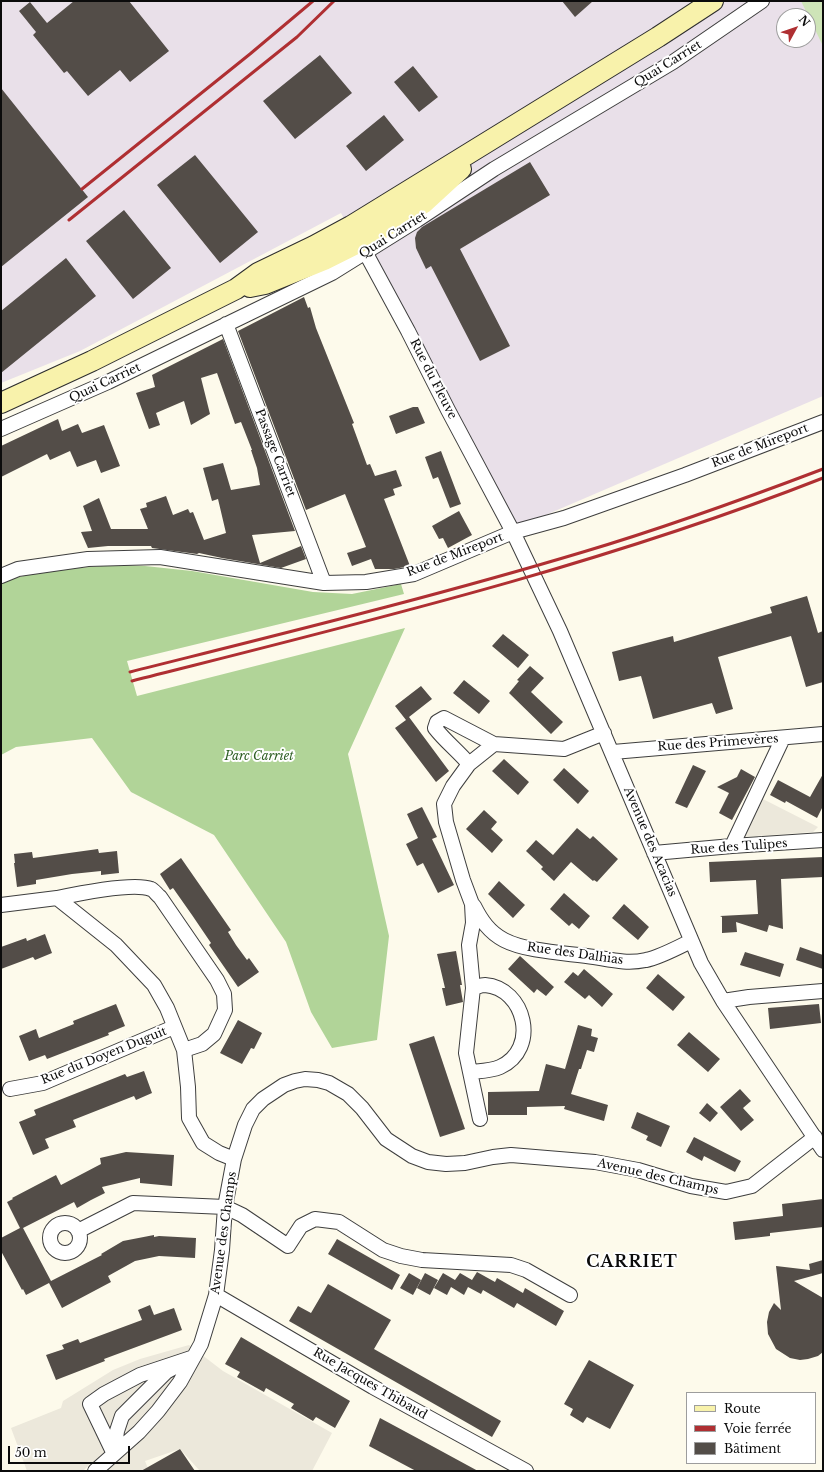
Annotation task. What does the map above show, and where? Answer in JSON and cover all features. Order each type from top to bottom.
[{"type":"main road","name":"Quai Carriet","points":[[1,403],[92,361],[236,289],[258,272],[314,246],[358,240],[498,136],[658,37],[713,1]]},
{"type":"street","name":"Quai Carriet","points":[[1,429],[108,382],[332,273],[358,240],[417,220],[494,170],[673,62],[762,1]]},
{"type":"street","name":"Rue du Fleuve","points":[[358,240],[408,331],[513,532]]},
{"type":"street","name":"Passage Carriet","points":[[226,324],[324,583]]},
{"type":"street","name":"Rue de Mireport","points":[[1,576],[18,569],[88,559],[160,557],[324,583],[366,582],[414,574],[513,532],[564,518],[685,475],[823,422]]},
{"type":"street","name":"Avenue des Acacias","points":[[513,532],[560,631],[613,752],[691,941],[702,963],[723,1001],[819,1139],[823,1150]]},
{"type":"street","points":[[469,764],[459,752],[443,739],[434,728],[437,722],[444,718],[494,744],[564,749],[604,733]]},
{"type":"street","name":"Rue des Primevères","points":[[613,752],[823,734]]},
{"type":"street","points":[[732,846],[783,738]]},
{"type":"street","points":[[480,1119],[466,1053],[468,1021],[472,1008],[473,988],[469,945],[473,924],[472,904],[463,880],[446,822],[444,804],[453,786],[469,764],[494,744]]},
{"type":"street","name":"Rue des Tulipes","points":[[654,853],[821,838]]},
{"type":"street","points":[[1,905],[136,886],[151,889],[160,897],[217,980],[224,994],[225,1010],[214,1034],[202,1044],[184,1050]]},
{"type":"street","points":[[57,898],[116,945],[154,985],[167,1008],[184,1050],[188,1087],[189,1118],[203,1143],[219,1153],[234,1159]]},
{"type":"street","name":"Rue des Dalhias","points":[[472,904],[488,929],[504,940],[519,946],[619,962],[646,960],[691,941]]},
{"type":"street","points":[[470,1072],[500,1068],[509,1062],[518,1052],[524,1036],[521,1015],[512,999],[496,988],[484,985],[473,988]]},
{"type":"street","points":[[723,1001],[749,997],[823,992]]},
{"type":"street","name":"Rue du Doyen Duguit","points":[[10,1089],[43,1083],[174,1027]]},
{"type":"street","name":"Avenue des Champs","points":[[95,1471],[139,1432],[158,1411],[180,1382],[201,1344],[216,1295],[222,1250],[225,1207],[234,1159],[245,1125],[254,1109],[263,1099],[284,1085],[295,1080],[305,1079],[329,1083],[348,1094],[362,1108],[386,1139],[412,1156],[428,1162],[446,1164],[465,1163],[511,1155],[595,1162],[638,1170],[691,1186],[726,1192],[752,1186],[819,1139]]},
{"type":"street","points":[[78,1231],[133,1203],[225,1207],[242,1215],[288,1246],[301,1226],[315,1219],[339,1222],[383,1250],[401,1256],[422,1260],[511,1265],[526,1270],[570,1295]]},
{"type":"street","name":"Rue Jacques Thibaud","points":[[216,1295],[373,1387],[526,1471]]},
{"type":"street","points":[[114,1454],[117,1431],[122,1416],[166,1372],[194,1357]]},
{"type":"street","points":[[114,1454],[90,1404],[104,1394],[140,1375],[194,1357]]},
{"type":"shaded area","points":[[1,1],[823,1],[823,396],[506,532],[341,213],[80,351],[1,383]]},
{"type":"shaded area","points":[[759,797],[818,827],[813,832],[741,837]]},
{"type":"shaded area","points":[[189,1345],[223,1371],[332,1433],[312,1471],[200,1471],[180,1449],[145,1461],[149,1471],[97,1471],[90,1464],[83,1471],[27,1471],[11,1428],[61,1408],[63,1401],[113,1370],[140,1359]]},
{"type":"green space","points":[[801,1],[823,1],[823,46],[816,32],[816,8],[804,8]]},
{"type":"green space","name":"Parc Carriet","points":[[116,565],[145,566],[192,571],[313,592],[352,594],[401,584],[404,594],[127,661],[137,696],[405,628],[348,754],[389,936],[377,1040],[332,1048],[311,1012],[286,942],[214,835],[131,792],[92,738],[16,747],[1,755],[1,582],[43,572]]},
{"type":"building","points":[[74,1],[129,1],[169,51],[130,82],[120,70],[88,96],[67,71],[64,73],[33,35],[36,32],[19,11],[30,2],[47,23]]},
{"type":"building","points":[[562,1],[593,1],[575,17]]},
{"type":"building","points":[[320,55],[352,93],[295,139],[263,101]]},
{"type":"building","points":[[413,66],[438,97],[419,112],[394,82]]},
{"type":"building","points":[[1,88],[88,197],[1,267]]},
{"type":"building","points":[[384,115],[404,140],[366,171],[346,146]]},
{"type":"building","points":[[195,155],[258,232],[220,263],[157,185]]},
{"type":"building","points":[[530,162],[550,195],[460,249],[510,346],[480,361],[431,266],[426,269],[416,248],[415,238],[417,232],[422,227]]},
{"type":"building","points":[[124,210],[171,268],[133,299],[86,241]]},
{"type":"building","points":[[66,258],[96,296],[1,373],[1,311]]},
{"type":"building","points":[[304,297],[308,308],[310,307],[316,328],[354,423],[352,424],[367,465],[370,464],[375,476],[396,470],[402,486],[393,489],[395,495],[384,499],[410,566],[394,569],[375,569],[371,559],[352,566],[347,553],[366,547],[345,494],[306,510],[238,331]]},
{"type":"building","points":[[223,339],[295,531],[252,535],[260,563],[301,546],[306,559],[281,568],[199,553],[197,554],[152,548],[151,546],[108,546],[88,548],[81,532],[92,531],[83,506],[99,498],[111,529],[148,529],[140,509],[147,507],[146,503],[166,496],[173,515],[188,509],[190,513],[193,512],[204,540],[226,533],[218,499],[212,501],[203,468],[223,463],[231,490],[260,485],[252,450],[241,422],[235,424],[217,373],[201,378],[210,414],[191,425],[184,401],[156,413],[160,425],[149,429],[136,393],[155,387],[152,375]]},
{"type":"building","points":[[413,407],[418,407],[425,423],[396,434],[389,416]]},
{"type":"building","points":[[58,419],[62,431],[78,424],[82,433],[104,425],[120,466],[101,473],[96,460],[77,467],[70,451],[50,460],[47,454],[1,477],[1,446]]},
{"type":"building","points":[[441,451],[461,504],[450,508],[438,477],[433,479],[425,457]]},
{"type":"building","points":[[459,511],[472,535],[448,548],[443,538],[439,539],[432,526]]},
{"type":"building","points":[[807,596],[818,633],[823,631],[823,682],[806,687],[791,636],[718,657],[733,709],[716,714],[712,703],[653,719],[641,676],[619,681],[612,652],[673,636],[674,642],[772,613],[770,607]]},
{"type":"building","points":[[503,634],[529,655],[518,668],[492,646]]},
{"type":"building","points":[[530,666],[544,678],[531,692],[563,722],[551,734],[509,693],[519,681],[517,680]]},
{"type":"building","points":[[464,680],[490,701],[479,714],[453,693]]},
{"type":"building","points":[[421,686],[432,699],[409,717],[449,771],[436,782],[395,728],[406,720],[395,706]]},
{"type":"building","points":[[504,759],[529,782],[518,795],[492,771]]},
{"type":"building","points":[[693,765],[706,771],[687,808],[675,803]]},
{"type":"building","points":[[564,768],[589,791],[578,804],[553,780]]},
{"type":"building","points":[[741,769],[755,777],[732,820],[719,813],[729,793],[717,787],[737,777]]},
{"type":"building","points":[[823,774],[823,806],[817,818],[786,801],[785,803],[770,795],[778,780],[810,797]]},
{"type":"building","points":[[422,807],[437,837],[432,839],[454,885],[438,893],[423,863],[417,866],[406,844],[418,838],[407,814]]},
{"type":"building","points":[[484,810],[497,822],[491,829],[503,840],[492,853],[466,829]]},
{"type":"building","points":[[577,828],[590,839],[593,836],[618,859],[597,882],[594,880],[593,881],[571,862],[554,881],[541,869],[543,867],[526,851],[536,840],[553,855]]},
{"type":"building","points":[[98,849],[99,853],[117,851],[119,873],[101,875],[101,871],[72,874],[36,880],[36,884],[17,887],[14,854],[32,852],[33,858]]},
{"type":"building","points":[[823,857],[823,877],[781,879],[783,929],[769,925],[767,932],[736,922],[737,932],[722,933],[722,917],[720,916],[758,914],[756,880],[710,882],[709,862]]},
{"type":"building","points":[[181,858],[231,930],[228,932],[236,945],[247,960],[249,958],[259,972],[238,987],[209,945],[211,943],[192,915],[173,888],[170,890],[160,874]]},
{"type":"building","points":[[499,881],[525,905],[513,918],[488,894]]},
{"type":"building","points":[[564,893],[590,916],[579,929],[572,923],[569,926],[550,909]]},
{"type":"building","points":[[624,904],[649,927],[638,940],[612,918]]},
{"type":"building","points":[[45,934],[52,953],[35,960],[33,957],[1,969],[1,947],[26,938],[27,941]]},
{"type":"building","points":[[800,947],[823,955],[823,969],[796,960]]},
{"type":"building","points":[[456,951],[462,985],[460,985],[463,1002],[446,1006],[442,988],[445,988],[437,954]]},
{"type":"building","points":[[745,952],[784,964],[780,977],[740,965]]},
{"type":"building","points":[[520,956],[554,987],[546,996],[537,989],[534,993],[508,969]]},
{"type":"building","points":[[584,969],[613,994],[602,1007],[589,995],[585,999],[564,982],[573,972],[578,976]]},
{"type":"building","points":[[658,974],[685,997],[673,1011],[646,988]]},
{"type":"building","points":[[116,1004],[125,1026],[108,1033],[109,1035],[47,1059],[45,1055],[29,1061],[19,1036],[36,1029],[39,1038],[74,1024],[73,1021]]},
{"type":"building","points":[[819,1004],[821,1023],[770,1029],[768,1008]]},
{"type":"building","points":[[238,1020],[262,1033],[254,1049],[251,1048],[242,1064],[220,1053]]},
{"type":"building","points":[[578,1025],[592,1029],[591,1036],[598,1038],[594,1052],[587,1050],[571,1094],[608,1105],[604,1121],[564,1109],[565,1106],[527,1107],[527,1115],[488,1115],[488,1092],[539,1091],[546,1064],[565,1069]]},
{"type":"building","points":[[689,1032],[720,1059],[708,1072],[677,1045]]},
{"type":"building","points":[[434,1036],[465,1129],[440,1137],[409,1044]]},
{"type":"building","points":[[144,1071],[152,1093],[136,1100],[134,1096],[73,1120],[76,1127],[45,1139],[49,1148],[33,1155],[19,1122],[36,1115],[34,1110],[125,1074],[127,1077]]},
{"type":"building","points":[[740,1089],[751,1101],[743,1108],[754,1120],[741,1131],[720,1107]]},
{"type":"building","points":[[707,1103],[718,1113],[710,1122],[699,1113]]},
{"type":"building","points":[[637,1112],[670,1126],[661,1147],[646,1140],[648,1136],[631,1128]]},
{"type":"building","points":[[694,1137],[741,1161],[735,1172],[704,1156],[702,1161],[686,1152]]},
{"type":"building","points":[[126,1152],[174,1155],[172,1186],[140,1183],[140,1178],[102,1187],[105,1193],[77,1208],[74,1202],[23,1228],[51,1281],[102,1255],[101,1254],[123,1241],[154,1235],[154,1237],[196,1238],[195,1258],[159,1256],[135,1261],[108,1276],[111,1282],[62,1308],[49,1283],[26,1295],[1,1251],[1,1238],[20,1228],[7,1202],[56,1175],[61,1185],[101,1164],[100,1158]]},
{"type":"building","points":[[823,1199],[823,1227],[770,1233],[770,1236],[735,1240],[733,1222],[783,1216],[782,1204]]},
{"type":"building","points":[[337,1239],[400,1275],[392,1290],[328,1254]]},
{"type":"building","points":[[823,1260],[823,1273],[794,1281],[823,1298],[823,1352],[818,1356],[808,1359],[800,1360],[790,1358],[776,1349],[768,1334],[767,1322],[769,1312],[774,1303],[781,1310],[776,1266],[810,1270],[809,1264]]},
{"type":"building","points":[[477,1272],[495,1282],[497,1278],[523,1293],[525,1288],[564,1311],[556,1326],[517,1303],[514,1308],[483,1290],[481,1294],[468,1287],[464,1295],[451,1287],[447,1295],[434,1288],[443,1273],[455,1280],[460,1273],[472,1280]]},
{"type":"building","points":[[409,1273],[421,1280],[413,1295],[400,1288]]},
{"type":"building","points":[[425,1273],[438,1280],[430,1295],[417,1288]]},
{"type":"building","points":[[328,1284],[391,1320],[374,1349],[501,1421],[492,1437],[289,1321],[298,1306],[311,1313]]},
{"type":"building","points":[[150,1305],[154,1315],[174,1308],[182,1330],[104,1359],[105,1361],[56,1380],[46,1355],[64,1349],[62,1345],[78,1339],[80,1343],[142,1320],[138,1310]]},
{"type":"building","points":[[241,1337],[350,1401],[335,1428],[316,1417],[313,1421],[291,1408],[294,1404],[266,1388],[264,1392],[237,1377],[240,1372],[225,1364]]},
{"type":"building","points":[[589,1360],[634,1385],[610,1429],[587,1417],[583,1423],[570,1415],[573,1409],[564,1404]]},
{"type":"building","points":[[380,1418],[478,1471],[416,1471],[369,1446]]},
{"type":"building","points":[[180,1449],[195,1471],[141,1471]]},
{"type":"railway","points":[[82,189],[250,54],[313,1]]},
{"type":"railway","points":[[69,220],[297,37],[334,1]]},
{"type":"railway","points":[[130,672],[357,615],[527,569],[674,523],[823,469]]},
{"type":"railway","points":[[132,681],[394,614],[567,565],[653,539],[739,510],[823,478]]},
{"type":"district","name":"CARRIET","points":[[632,1262]]}]
